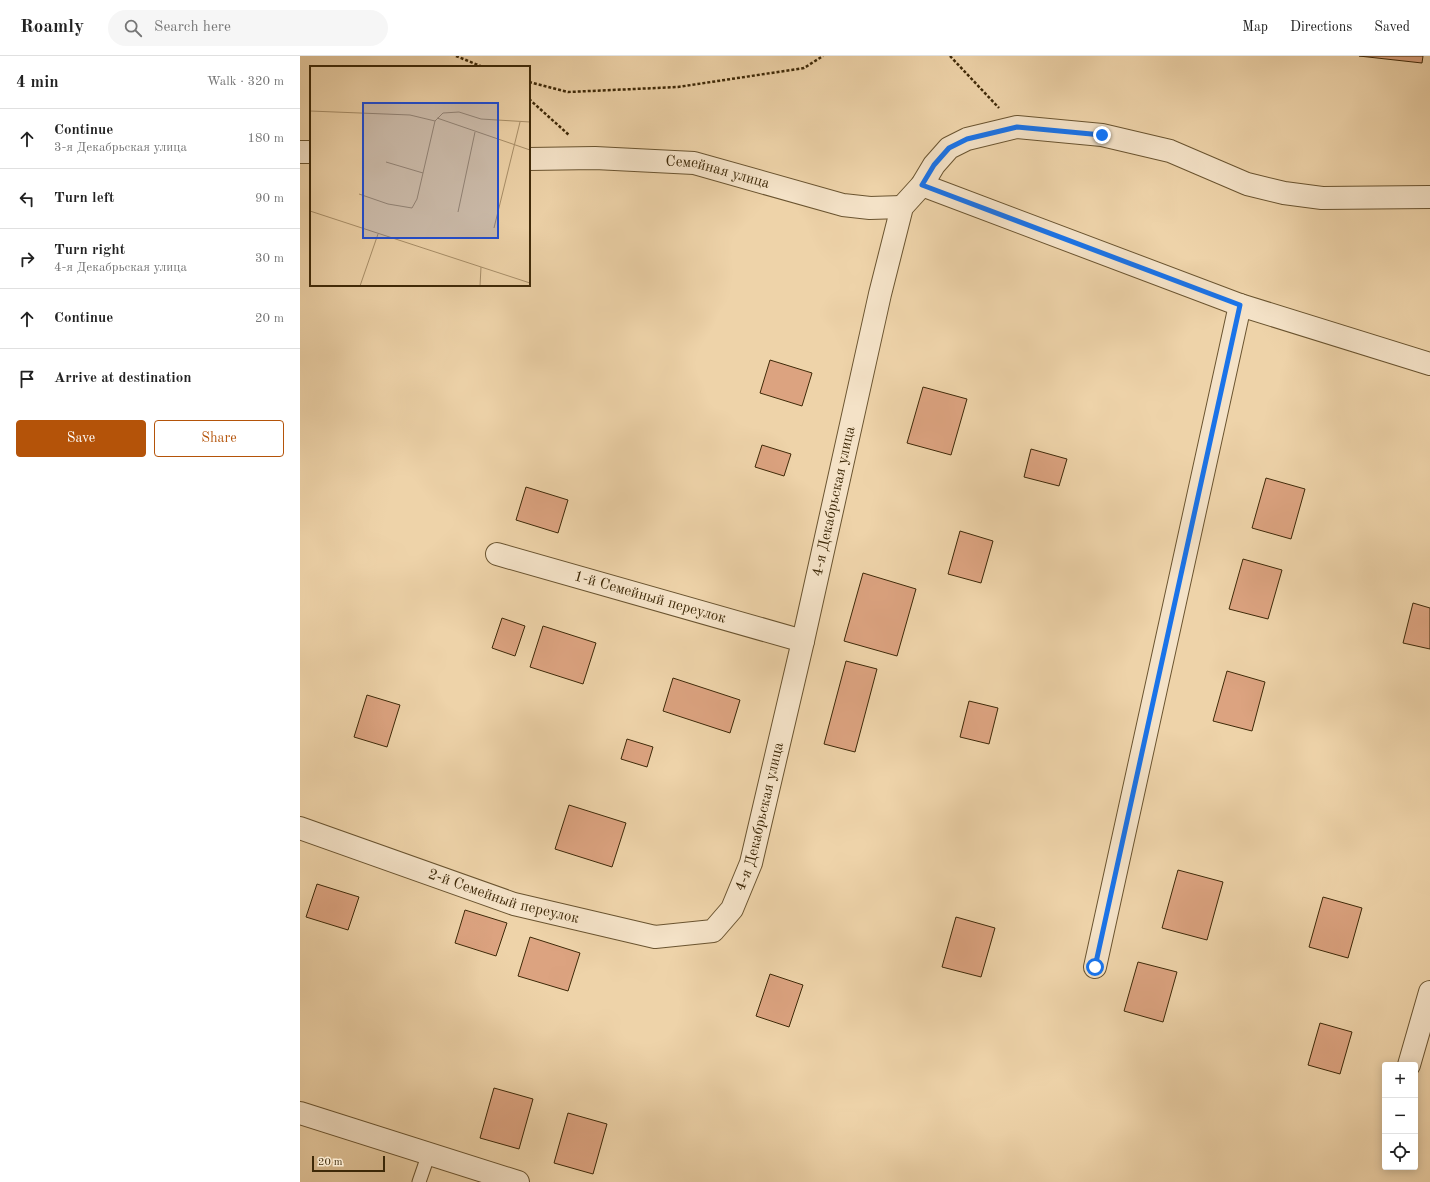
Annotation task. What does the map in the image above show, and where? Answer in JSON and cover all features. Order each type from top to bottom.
[{"type":"street","name":"4-я Декабрьская улица","points":[[713,931],[732,909],[751,863],[803,641],[880,294],[902,207],[922,185],[934,165],[949,148],[967,139],[1017,127],[1102,135],[1170,151],[1247,184],[1284,193],[1322,198],[1430,197]]},
{"type":"street","name":"Семейная улица","points":[[530,159],[595,158],[694,163],[843,205],[870,208],[902,207]]},
{"type":"street","points":[[922,185],[1240,305],[1430,364]]},
{"type":"street","points":[[1095,967],[1240,305]]},
{"type":"street","name":"1-й Семейный переулок","points":[[497,554],[803,641]]},
{"type":"street","name":"2-й Семейный переулок","points":[[300,828],[514,904],[655,937],[713,931]]},
{"type":"street","points":[[1410,1062],[1430,992]]},
{"type":"street","points":[[300,1113],[518,1182]]},
{"type":"lane","points":[[419,1182],[429,1153]]},
{"type":"path","points":[[456,56],[481,66]]},
{"type":"path","points":[[530,82],[568,92],[678,87],[804,68],[823,56]]},
{"type":"path","points":[[950,56],[1017,127]]},
{"type":"path","points":[[530,100],[595,158]]},
{"type":"building","points":[[1359,56],[1423,56],[1422,63]]},
{"type":"building","points":[[770,360],[812,373],[802,406],[760,393]]},
{"type":"building","points":[[923,387],[967,399],[951,455],[907,443]]},
{"type":"building","points":[[762,445],[791,454],[784,476],[755,467]]},
{"type":"building","points":[[1031,449],[1067,459],[1059,486],[1024,477]]},
{"type":"building","points":[[1266,478],[1305,489],[1291,539],[1252,528]]},
{"type":"building","points":[[526,487],[568,500],[558,533],[516,520]]},
{"type":"building","points":[[960,531],[993,541],[981,583],[948,574]]},
{"type":"building","points":[[1243,559],[1282,570],[1268,619],[1229,609]]},
{"type":"building","points":[[863,573],[916,589],[897,656],[844,641]]},
{"type":"building","points":[[1413,603],[1430,608],[1430,649],[1403,643]]},
{"type":"building","points":[[502,618],[525,626],[515,656],[492,648]]},
{"type":"building","points":[[543,626],[596,643],[583,684],[530,667]]},
{"type":"building","points":[[846,661],[877,669],[855,752],[824,744]]},
{"type":"building","points":[[1227,671],[1265,682],[1252,731],[1213,721]]},
{"type":"building","points":[[673,678],[740,700],[730,733],[663,711]]},
{"type":"building","points":[[367,695],[400,705],[387,747],[354,737]]},
{"type":"building","points":[[969,701],[998,708],[989,744],[960,737]]},
{"type":"building","points":[[627,739],[653,747],[647,767],[621,759]]},
{"type":"building","points":[[569,805],[626,823],[612,867],[555,849]]},
{"type":"building","points":[[1178,870],[1223,882],[1207,940],[1162,928]]},
{"type":"building","points":[[317,884],[359,897],[348,930],[306,917]]},
{"type":"building","points":[[1323,897],[1362,908],[1348,958],[1309,947]]},
{"type":"building","points":[[465,910],[507,923],[496,956],[455,943]]},
{"type":"building","points":[[956,917],[995,928],[981,977],[942,967]]},
{"type":"building","points":[[530,937],[580,953],[568,991],[518,976]]},
{"type":"building","points":[[1138,962],[1177,972],[1163,1022],[1124,1011]]},
{"type":"building","points":[[770,974],[803,985],[789,1027],[756,1016]]},
{"type":"building","points":[[1320,1023],[1352,1032],[1340,1074],[1308,1065]]},
{"type":"building","points":[[494,1088],[533,1099],[519,1149],[480,1138]]},
{"type":"building","points":[[568,1113],[607,1124],[593,1174],[554,1163]]},
{"type":"route","points":[[1095,967],[1240,305],[922,185],[934,165],[949,148],[967,139],[1017,127],[1102,135]]}]
